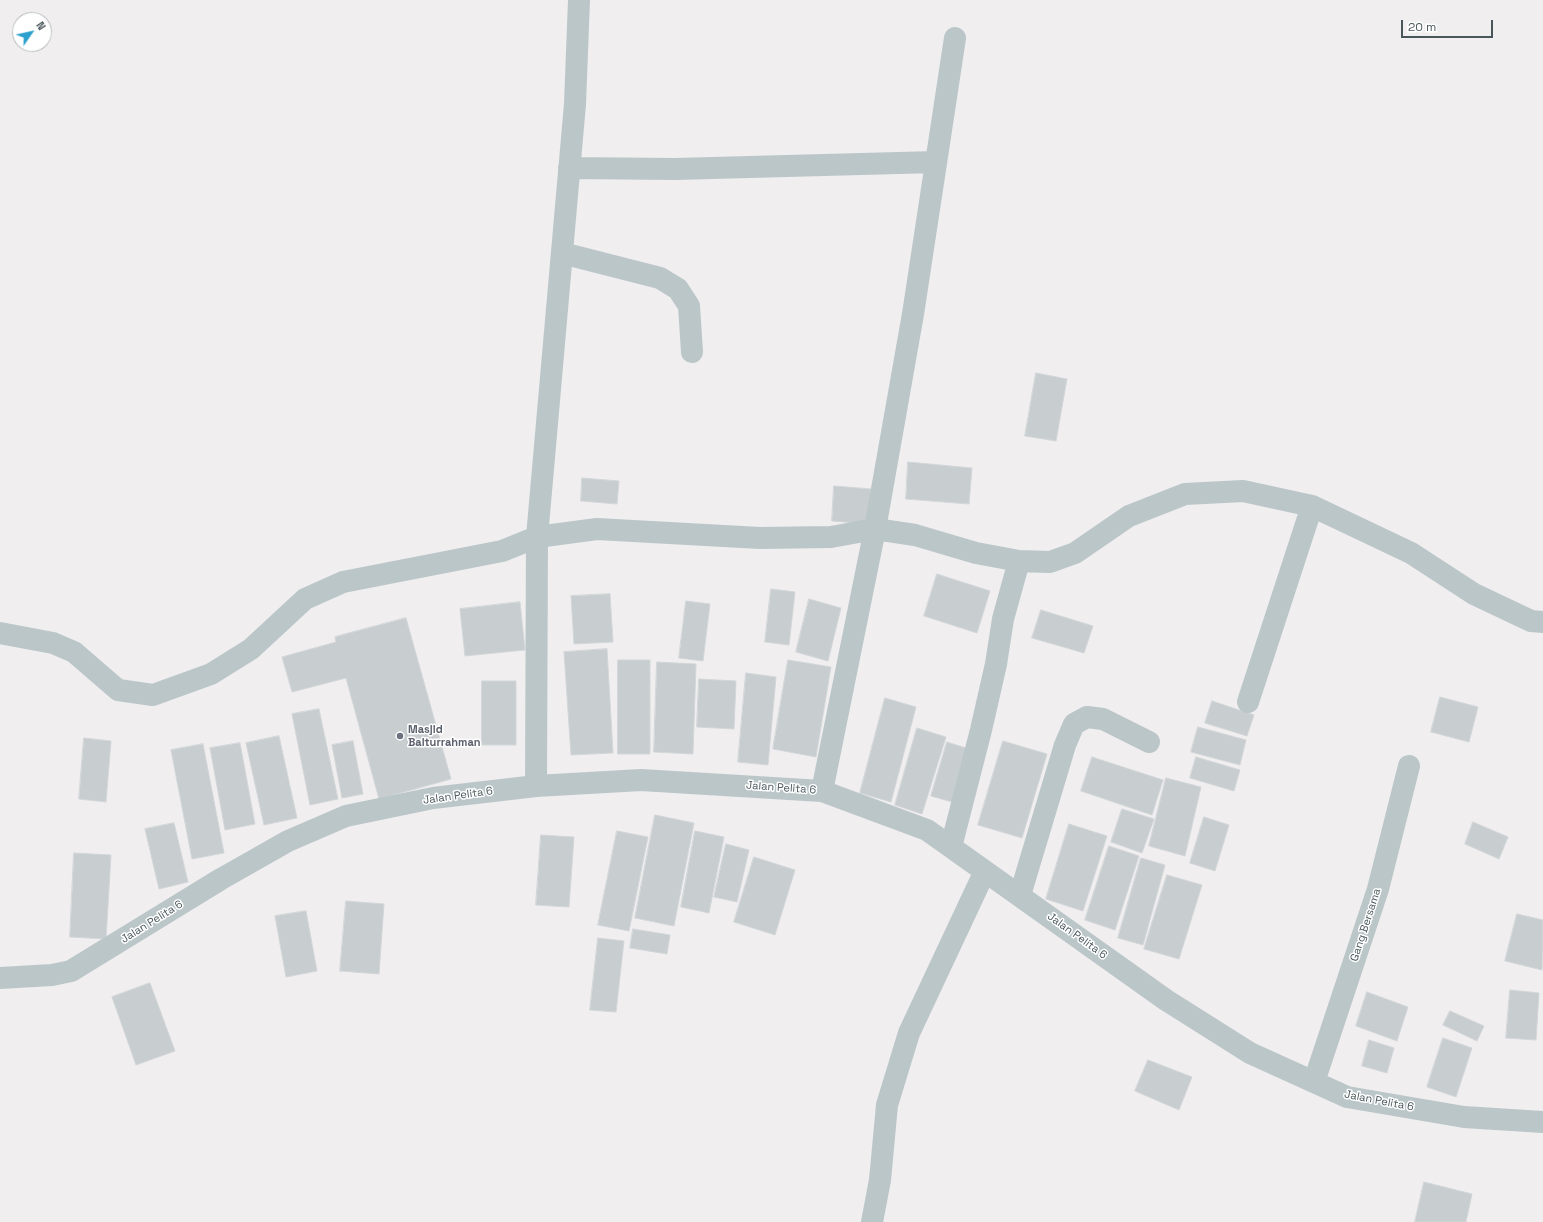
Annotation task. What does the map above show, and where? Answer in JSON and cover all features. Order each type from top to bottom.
[{"type":"street","points":[[536,786],[537,537],[575,104],[579,0]]},
{"type":"street","points":[[822,791],[875,529],[913,314],[955,38]]},
{"type":"street","points":[[569,168],[675,169],[936,162]]},
{"type":"street","points":[[562,253],[660,278],[678,289],[688,306],[692,352]]},
{"type":"street","points":[[0,633],[53,643],[74,652],[118,690],[153,695],[211,674],[251,649],[305,599],[342,582],[502,551],[537,537],[597,529],[760,538],[831,537],[875,529],[915,535],[976,553],[1019,560],[1050,562],[1075,553],[1129,516],[1186,494],[1243,491],[1312,506],[1411,552],[1474,594],[1531,621],[1543,622]]},
{"type":"street","points":[[1248,702],[1312,506]]},
{"type":"street","points":[[951,847],[981,730],[996,664],[1003,619],[1019,560]]},
{"type":"street","points":[[1020,895],[1065,745],[1074,724],[1087,717],[1103,719],[1149,742]]},
{"type":"street","name":"Gang Bersama","points":[[1314,1082],[1378,889],[1409,766]]},
{"type":"street","name":"Jalan Pelita 6","points":[[0,978],[52,975],[71,971],[221,879],[275,849],[346,816],[433,798],[536,786],[642,780],[822,791],[927,830],[1166,1000],[1250,1053],[1347,1097],[1464,1117],[1543,1122]]},
{"type":"street","points":[[872,1222],[880,1180],[887,1105],[909,1033],[985,871]]},
{"type":"building","points":[[1036,373],[1067,379],[1056,441],[1025,436]]},
{"type":"building","points":[[908,462],[972,468],[969,504],[906,499]]},
{"type":"building","points":[[582,478],[619,481],[617,504],[581,501]]},
{"type":"building","points":[[834,486],[871,489],[869,524],[832,521]]},
{"type":"building","points":[[937,574],[990,591],[977,633],[924,616]]},
{"type":"building","points":[[771,589],[795,592],[789,645],[765,642]]},
{"type":"building","points":[[610,594],[613,642],[574,644],[571,596]]},
{"type":"building","points":[[809,599],[841,608],[828,661],[796,652]]},
{"type":"building","points":[[686,601],[710,604],[703,661],[679,658]]},
{"type":"building","points":[[520,602],[525,650],[465,656],[460,609]]},
{"type":"building","points":[[1041,610],[1093,626],[1084,653],[1032,638]]},
{"type":"building","name":"Masjid Baiturrahman","points":[[406,618],[451,779],[379,799],[346,678],[292,692],[282,657],[336,642],[335,637]]},
{"type":"building","points":[[607,649],[613,753],[571,755],[564,652]]},
{"type":"building","points":[[618,660],[650,660],[650,754],[618,754]]},
{"type":"building","points":[[788,660],[831,667],[816,757],[773,749]]},
{"type":"building","points":[[657,662],[696,664],[693,754],[654,752]]},
{"type":"building","points":[[746,673],[776,677],[768,765],[738,762]]},
{"type":"building","points":[[699,679],[736,681],[734,729],[697,727]]},
{"type":"building","points":[[482,681],[516,681],[516,745],[482,745]]},
{"type":"building","points":[[1440,697],[1478,707],[1469,742],[1431,732]]},
{"type":"building","points":[[885,698],[916,707],[891,802],[860,793]]},
{"type":"building","points":[[1212,701],[1254,715],[1247,736],[1205,723]]},
{"type":"building","points":[[319,709],[338,799],[310,805],[292,714]]},
{"type":"building","points":[[1198,727],[1246,740],[1240,765],[1191,752]]},
{"type":"building","points":[[917,728],[946,737],[922,814],[895,805]]},
{"type":"building","points":[[279,736],[297,818],[264,825],[246,743]]},
{"type":"building","points":[[84,738],[111,741],[106,802],[79,799]]},
{"type":"building","points":[[353,741],[363,794],[342,798],[332,745]]},
{"type":"building","points":[[1003,741],[1047,754],[1022,838],[978,825]]},
{"type":"building","points":[[947,742],[969,749],[952,802],[931,796]]},
{"type":"building","points":[[240,743],[255,824],[225,830],[210,748]]},
{"type":"building","points":[[203,744],[224,853],[192,859],[171,750]]},
{"type":"building","points":[[1092,757],[1163,780],[1152,815],[1081,791]]},
{"type":"building","points":[[1196,757],[1240,770],[1234,791],[1190,778]]},
{"type":"building","points":[[1166,778],[1201,787],[1185,856],[1149,846]]},
{"type":"building","points":[[1122,809],[1154,819],[1142,853],[1111,842]]},
{"type":"building","points":[[655,815],[694,823],[674,926],[635,918]]},
{"type":"building","points":[[1204,817],[1229,825],[1215,871],[1190,863]]},
{"type":"building","points":[[1473,822],[1508,837],[1499,859],[1465,844]]},
{"type":"building","points":[[174,823],[188,882],[159,889],[145,829]]},
{"type":"building","points":[[1069,824],[1107,836],[1083,911],[1046,899]]},
{"type":"building","points":[[617,831],[648,837],[629,931],[598,925]]},
{"type":"building","points":[[695,831],[724,837],[709,913],[681,907]]},
{"type":"building","points":[[541,835],[574,837],[569,907],[536,905]]},
{"type":"building","points":[[726,844],[749,850],[737,902],[714,897]]},
{"type":"building","points":[[1109,846],[1139,856],[1115,930],[1085,920]]},
{"type":"building","points":[[74,853],[111,855],[106,939],[70,937]]},
{"type":"building","points":[[754,857],[795,870],[775,935],[734,922]]},
{"type":"building","points":[[1141,858],[1165,865],[1143,945],[1118,938]]},
{"type":"building","points":[[1167,875],[1202,885],[1179,959],[1144,949]]},
{"type":"building","points":[[346,901],[384,904],[379,974],[340,971]]},
{"type":"building","points":[[306,911],[317,971],[286,977],[275,916]]},
{"type":"building","points":[[1517,914],[1543,920],[1542,970],[1505,961]]},
{"type":"building","points":[[633,929],[670,935],[667,954],[630,948]]},
{"type":"building","points":[[598,938],[624,941],[616,1012],[590,1010]]},
{"type":"building","points":[[150,983],[175,1051],[136,1065],[112,997]]},
{"type":"building","points":[[1510,990],[1539,993],[1536,1040],[1506,1038]]},
{"type":"building","points":[[1367,992],[1408,1007],[1397,1041],[1356,1026]]},
{"type":"building","points":[[1450,1011],[1484,1026],[1477,1041],[1443,1025]]},
{"type":"building","points":[[1443,1038],[1472,1048],[1456,1097],[1427,1087]]},
{"type":"building","points":[[1369,1040],[1394,1048],[1387,1073],[1362,1066]]},
{"type":"building","points":[[1148,1060],[1192,1077],[1179,1110],[1135,1091]]},
{"type":"building","points":[[1424,1182],[1472,1194],[1466,1222],[1415,1222]]},
{"type":"place","name":"Masjid Baiturrahman","points":[[400,736]]}]
